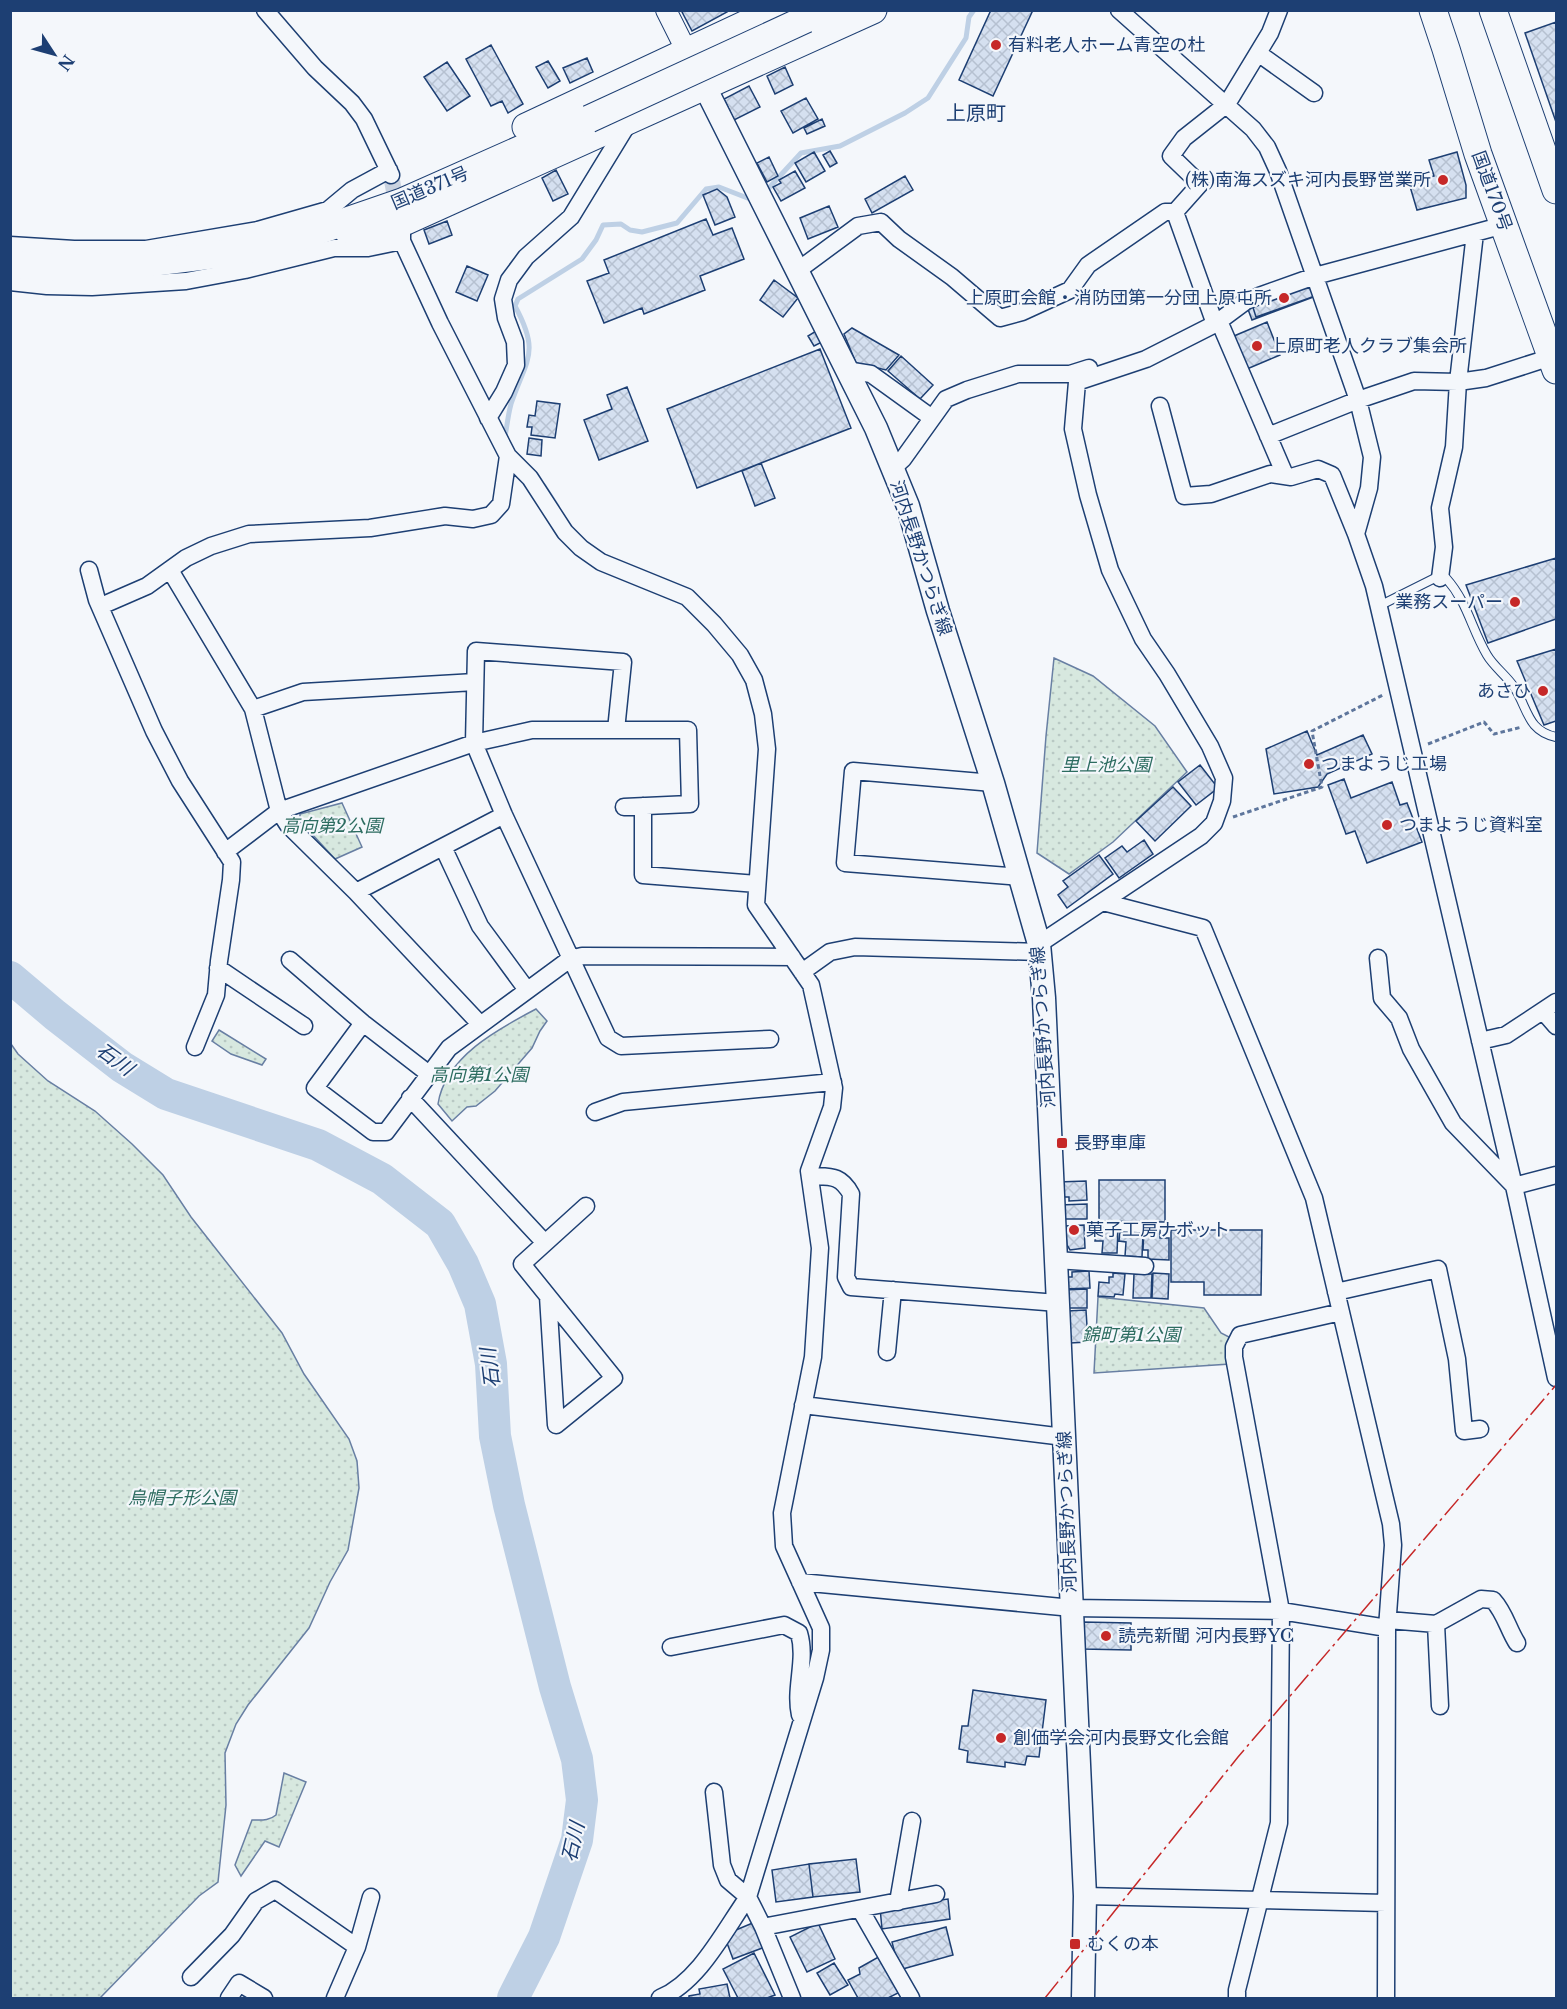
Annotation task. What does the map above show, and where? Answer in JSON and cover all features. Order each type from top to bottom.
[{"type":"highway","points":[[328,227],[363,197],[476,151],[687,52],[751,16],[776,10]]},
{"type":"highway","points":[[328,227],[369,232],[406,221],[873,10]]},
{"type":"highway","name":"国道170号","points":[[1433,10],[1548,365]]},
{"type":"highway","points":[[1493,10],[1557,190]]},
{"type":"highway","name":"国道371号","points":[[10,264],[65,268],[127,266],[244,251],[328,227],[402,202],[815,15]]},
{"type":"main road","name":"河内長野かつらぎ線","points":[[687,52],[876,428],[908,506],[938,612],[993,783],[1039,948],[1044,998],[1086,1896],[1083,1998]]},
{"type":"street","points":[[10,245],[74,249],[146,249],[258,230],[328,210],[352,190],[390,172],[364,119],[352,103],[315,68],[265,10]]},
{"type":"street","points":[[666,10],[687,52]]},
{"type":"street","points":[[1119,10],[1253,129],[1267,147],[1278,171],[1358,400],[1372,457],[1369,488],[1356,534]]},
{"type":"street","points":[[797,271],[858,226],[881,222],[898,239],[952,277],[1000,318],[1022,312],[1070,290],[1088,265],[1165,212],[1174,212],[1200,184],[1171,156],[1184,138],[1227,104],[1270,33],[1279,10]]},
{"type":"street","points":[[1258,53],[1314,93]]},
{"type":"street","points":[[488,418],[504,392],[516,365],[515,342],[506,318],[503,299],[509,280],[526,257],[571,217],[629,121]]},
{"type":"street","points":[[1174,212],[1217,322],[1285,475]]},
{"type":"street","points":[[802,972],[830,952],[855,948],[1039,948],[1201,836],[1214,823],[1222,801],[1224,778],[1210,746],[1143,639],[1110,570],[1088,495],[1073,429],[1077,382],[1146,359],[1217,322],[1246,302],[1314,276],[1504,225]]},
{"type":"street","points":[[1440,578],[1444,547],[1440,508],[1454,447],[1458,382],[1475,233]]},
{"type":"street","points":[[10,282],[92,287],[186,281],[244,270],[334,248],[368,248],[402,236],[508,456],[530,478],[566,532],[581,548],[601,562],[687,597],[740,655],[754,680],[763,714],[767,749],[756,905],[811,986],[834,1088],[832,1107],[809,1171],[820,1248],[813,1357],[782,1513],[784,1546],[821,1628],[821,1650],[802,1722],[748,1897],[697,1971],[675,1992],[660,1998]]},
{"type":"street","points":[[892,469],[903,459],[946,399],[1018,374],[1070,374],[1111,362],[1146,359]]},
{"type":"street","points":[[1268,436],[1358,400],[1414,381],[1458,382],[1548,365]]},
{"type":"street","points":[[846,370],[871,374],[932,418]]},
{"type":"street","points":[[1160,406],[1184,496],[1211,494],[1270,474],[1291,477],[1318,469],[1332,475],[1356,534],[1379,606],[1557,1378]]},
{"type":"street","points":[[101,606],[147,586],[186,558],[211,546],[249,534],[370,528],[445,516],[473,519],[491,515],[501,504],[508,456]]},
{"type":"street","points":[[89,570],[97,600],[154,731],[180,781],[232,862],[216,994],[195,1047]]},
{"type":"street","points":[[170,570],[253,709],[279,811],[288,825],[356,892],[480,1024]]},
{"type":"street","points":[[616,730],[623,662],[476,651],[474,743],[504,815],[608,1038],[621,1046],[770,1039]]},
{"type":"street","points":[[253,709],[303,692],[475,682]]},
{"type":"street","points":[[225,852],[279,811],[474,743],[532,730],[688,730],[690,804],[624,807]]},
{"type":"street","points":[[993,783],[853,771],[845,863],[1020,876]]},
{"type":"street","points":[[643,806],[643,875],[757,884]]},
{"type":"street","points":[[356,892],[504,815]]},
{"type":"street","points":[[443,847],[480,926],[527,990]]},
{"type":"street","points":[[1103,902],[1203,928],[1314,1198],[1391,1524],[1393,1545],[1388,1624],[1386,1998]]},
{"type":"street","points":[[363,1023],[315,1088],[373,1132],[386,1132],[449,1048],[570,959],[582,956],[792,957]]},
{"type":"street","points":[[1378,958],[1382,998],[1399,1018],[1411,1049],[1453,1123],[1514,1186]]},
{"type":"street","points":[[290,960],[363,1023],[429,1074]]},
{"type":"street","points":[[218,968],[304,1026]]},
{"type":"street","points":[[1480,1041],[1506,1035],[1550,1007],[1557,1026]]},
{"type":"street","points":[[595,1113],[623,1102],[833,1082]]},
{"type":"street","points":[[410,1098],[545,1243]]},
{"type":"street","points":[[1514,1186],[1557,1175]]},
{"type":"street","points":[[810,1176],[834,1177],[845,1184],[850,1194],[846,1277],[851,1287],[1058,1303]]},
{"type":"street","points":[[548,1296],[556,1425],[614,1378],[548,1296],[522,1264],[586,1206]]},
{"type":"street","points":[[1056,1260],[1145,1266]]},
{"type":"street","points":[[1336,1292],[1438,1269],[1457,1359],[1464,1431],[1480,1430]]},
{"type":"street","points":[[887,1352],[893,1290]]},
{"type":"street","points":[[1237,1998],[1237,1990],[1279,1823],[1281,1611],[1234,1347],[1240,1335],[1341,1312]]},
{"type":"street","points":[[803,1405],[1064,1437]]},
{"type":"street","points":[[800,1582],[1072,1608],[1281,1611],[1388,1624],[1436,1624],[1480,1599],[1494,1600],[1502,1611],[1508,1629],[1517,1643]]},
{"type":"street","points":[[1436,1624],[1440,1706]]},
{"type":"street","points":[[671,1647],[784,1625],[800,1633],[803,1645],[798,1704],[802,1722]]},
{"type":"street","points":[[714,1792],[722,1865],[728,1880],[748,1897],[792,1998]]},
{"type":"street","points":[[898,1902],[912,1821]]},
{"type":"street","points":[[191,1977],[232,1935],[256,1901],[275,1890],[357,1947]]},
{"type":"street","points":[[763,1927],[936,1894]]},
{"type":"street","points":[[1086,1896],[1386,1903]]},
{"type":"street","points":[[340,1997],[371,1897]]},
{"type":"street","points":[[860,1909],[911,1998]]},
{"type":"street","points":[[230,1998],[239,1983],[264,1998]]},
{"type":"lane","points":[[1379,606],[1435,578],[1446,578],[1459,594],[1488,657],[1514,687],[1533,724],[1546,735],[1557,737]]},
{"type":"path","points":[[1214,823],[1322,787],[1312,731],[1398,688]]},
{"type":"path","points":[[1413,750],[1484,722],[1494,734],[1533,724]]},
{"type":"green space","name":"里上池公園","points":[[1054,658],[1093,676],[1155,726],[1187,772],[1113,842],[1069,874],[1037,853]]},
{"type":"green space","name":"高向第2公園","points":[[342,803],[362,847],[335,859],[300,821],[300,814]]},
{"type":"green space","name":"高向第1公園","points":[[536,1009],[547,1021],[532,1048],[495,1091],[476,1106],[467,1107],[452,1121],[438,1104],[451,1072],[475,1046]]},
{"type":"green space","points":[[219,1030],[266,1059],[262,1065],[231,1054],[212,1041]]},
{"type":"green space","name":"烏帽子形公園","points":[[11,1044],[18,1054],[48,1081],[95,1111],[163,1175],[191,1217],[282,1333],[304,1374],[349,1439],[357,1461],[359,1488],[348,1550],[309,1628],[248,1705],[236,1724],[225,1753],[226,1805],[218,1882],[199,1896],[100,1998],[11,1998]]},
{"type":"green space","name":"錦町第1公園","points":[[1098,1297],[1204,1308],[1221,1333],[1229,1337],[1230,1364],[1094,1373]]},
{"type":"green space","points":[[284,1773],[306,1782],[279,1847],[265,1841],[241,1876],[235,1865],[252,1820],[268,1819],[276,1815]]},
{"type":"building","points":[[681,10],[726,10],[727,12],[692,31]]},
{"type":"building","name":"有料老人ホーム青空の杜","points":[[991,10],[1033,10],[993,96],[959,80]]},
{"type":"building","points":[[1556,22],[1556,122],[1525,33]]},
{"type":"building","points":[[491,45],[523,104],[508,113],[502,101],[491,106],[466,59]]},
{"type":"building","points":[[587,58],[593,72],[570,83],[563,68]]},
{"type":"building","points":[[548,61],[560,81],[548,88],[536,67]]},
{"type":"building","points":[[447,62],[470,96],[447,111],[424,77]]},
{"type":"building","points":[[785,67],[793,85],[775,94],[767,76]]},
{"type":"building","points":[[749,86],[760,107],[734,120],[724,99]]},
{"type":"building","points":[[806,98],[818,119],[793,133],[781,111]]},
{"type":"building","points":[[822,119],[825,126],[807,134],[804,128]]},
{"type":"building","points":[[830,151],[837,163],[830,167],[823,155]]},
{"type":"building","points":[[814,152],[825,171],[806,182],[795,163]]},
{"type":"building","name":"(株)南海スズキ河内長野営業所","points":[[1457,152],[1466,185],[1466,198],[1417,210],[1409,183],[1434,176],[1429,160]]},
{"type":"building","points":[[769,157],[778,176],[767,182],[757,163]]},
{"type":"building","points":[[556,170],[568,194],[553,201],[542,178]]},
{"type":"building","points":[[795,171],[805,188],[781,201],[773,187],[781,183],[779,180]]},
{"type":"building","points":[[905,176],[913,190],[872,213],[865,199]]},
{"type":"building","points":[[717,189],[727,197],[735,217],[715,225],[703,195]]},
{"type":"building","points":[[829,206],[838,227],[808,239],[800,218]]},
{"type":"building","points":[[706,219],[713,235],[732,228],[744,259],[700,276],[705,290],[644,314],[642,308],[604,323],[587,281],[609,273],[604,260]]},
{"type":"building","points":[[447,221],[452,235],[429,244],[424,230]]},
{"type":"building","points":[[467,266],[488,275],[477,301],[456,292]]},
{"type":"building","name":"上原町会館・消防団第一分団上原屯所","points":[[1310,279],[1316,296],[1252,320],[1246,304]]},
{"type":"building","points":[[774,280],[798,298],[783,317],[760,300]]},
{"type":"building","name":"上原町会館・消防団第一分団上原屯所","points":[[1309,281],[1315,296],[1256,317],[1251,301]]},
{"type":"building","name":"上原町老人クラブ集会所","points":[[1267,322],[1280,355],[1247,369],[1234,336]]},
{"type":"building","points":[[852,328],[899,355],[886,370],[856,363],[844,334]]},
{"type":"building","points":[[816,331],[822,342],[814,346],[808,336]]},
{"type":"building","points":[[820,349],[851,428],[697,488],[667,409]]},
{"type":"building","points":[[901,356],[933,385],[920,399],[888,371]]},
{"type":"building","points":[[627,387],[648,441],[599,460],[584,420],[612,409],[607,395]]},
{"type":"building","points":[[537,401],[560,404],[555,438],[531,435],[532,427],[527,427],[529,415],[535,416]]},
{"type":"building","points":[[529,438],[542,440],[541,456],[527,454]]},
{"type":"building","points":[[761,463],[775,498],[755,506],[742,471]]},
{"type":"building","name":"業務スーパー","points":[[1556,558],[1556,619],[1488,643],[1466,585]]},
{"type":"building","name":"あさひ","points":[[1556,649],[1556,721],[1544,725],[1517,661]]},
{"type":"building","name":"つまようじ工場","points":[[1307,731],[1317,755],[1363,735],[1372,754],[1327,774],[1318,787],[1274,794],[1266,749]]},
{"type":"building","points":[[1200,765],[1218,788],[1196,805],[1178,782]]},
{"type":"building","points":[[1344,779],[1351,798],[1392,782],[1400,805],[1407,803],[1422,842],[1367,863],[1355,831],[1346,834],[1328,785]]},
{"type":"building","points":[[1173,787],[1191,806],[1155,841],[1136,821]]},
{"type":"building","points":[[1144,840],[1153,854],[1119,878],[1105,858],[1122,846],[1127,852]]},
{"type":"building","points":[[1099,855],[1113,874],[1067,908],[1058,895],[1068,887],[1063,881]]},
{"type":"building","points":[[1099,1180],[1165,1180],[1165,1222],[1099,1221]]},
{"type":"building","points":[[1086,1181],[1087,1200],[1069,1201],[1069,1197],[1058,1197],[1058,1182]]},
{"type":"building","points":[[1087,1204],[1087,1219],[1060,1219],[1059,1205]]},
{"type":"building","points":[[1084,1225],[1085,1248],[1070,1250],[1067,1245],[1065,1226]]},
{"type":"building","points":[[1096,1227],[1118,1229],[1117,1253],[1102,1253],[1103,1241],[1095,1241]]},
{"type":"building","points":[[1144,1228],[1160,1229],[1160,1238],[1169,1238],[1169,1260],[1148,1259],[1148,1250],[1143,1250]]},
{"type":"building","points":[[1171,1230],[1262,1230],[1261,1295],[1204,1295],[1204,1282],[1171,1282]]},
{"type":"building","points":[[1120,1232],[1143,1233],[1142,1257],[1125,1256],[1126,1242],[1119,1241]]},
{"type":"building","points":[[1089,1271],[1090,1288],[1065,1289],[1065,1277],[1072,1277],[1072,1272]]},
{"type":"building","points":[[1113,1273],[1125,1274],[1123,1295],[1098,1296],[1099,1282],[1109,1283],[1109,1277],[1113,1277]]},
{"type":"building","points":[[1153,1273],[1169,1274],[1168,1299],[1152,1298]]},
{"type":"building","points":[[1134,1274],[1152,1274],[1151,1298],[1133,1298]]},
{"type":"building","points":[[1087,1289],[1087,1308],[1064,1308],[1063,1290]]},
{"type":"building","points":[[1086,1310],[1088,1342],[1070,1343],[1067,1311]]},
{"type":"building","name":"読売新聞 河内長野YC","points":[[1082,1622],[1131,1623],[1131,1650],[1082,1649]]},
{"type":"building","name":"創価学会河内長野文化会館","points":[[973,1690],[1046,1700],[1039,1757],[1027,1756],[1025,1765],[1005,1762],[1005,1767],[967,1762],[968,1751],[959,1749],[962,1726],[968,1726]]},
{"type":"building","points":[[856,1859],[860,1892],[813,1897],[809,1864]]},
{"type":"building","points":[[809,1864],[813,1897],[776,1902],[772,1870]]},
{"type":"building","points":[[948,1899],[950,1919],[882,1929],[880,1908]]},
{"type":"building","points":[[755,1922],[765,1947],[733,1959],[724,1935]]},
{"type":"building","points":[[818,1923],[835,1959],[807,1972],[790,1937]]},
{"type":"building","points":[[946,1927],[953,1955],[899,1970],[892,1942]]},
{"type":"building","points":[[754,1953],[775,1995],[767,1998],[738,1998],[723,1969]]},
{"type":"building","points":[[882,1955],[902,1991],[888,1998],[858,1998],[848,1980],[860,1974],[859,1968]]},
{"type":"building","points":[[834,1963],[848,1985],[830,1995],[817,1973]]},
{"type":"building","points":[[727,1984],[730,1998],[689,1998],[689,1996],[700,1994],[699,1989]]},
{"type":"waterway","points":[[767,190],[801,153],[840,146],[905,113],[928,98],[966,38],[969,17],[974,10]]},
{"type":"waterway","points":[[506,440],[511,404],[526,366],[529,346],[523,322],[515,306],[518,299],[582,259],[596,240],[603,225],[621,224],[630,230],[642,232],[677,223],[706,189],[719,187],[750,199]]},
{"type":"waterway","points":[[544,486],[557,506]]},
{"type":"waterway","name":"石川","points":[[10,977],[122,1067],[166,1094],[318,1145],[382,1179],[440,1224],[463,1264],[480,1304],[491,1364],[495,1436],[509,1505],[555,1687],[577,1759],[582,1800],[577,1840],[544,1937],[513,1998]]},
{"type":"tunnel","points":[[391,175],[398,213]]},
{"type":"power","points":[[1045,1998],[1238,1757],[1556,1385]]},
{"type":"place","name":"有料老人ホーム青空の杜","points":[[996,45]]},
{"type":"place","name":"(株)南海スズキ河内長野営業所","points":[[1443,180]]},
{"type":"place","name":"上原町会館・消防団第一分団上原屯所","points":[[1284,298]]},
{"type":"place","name":"上原町老人クラブ集会所","points":[[1257,346]]},
{"type":"place","name":"業務スーパー","points":[[1515,602]]},
{"type":"place","name":"あさひ","points":[[1543,691]]},
{"type":"place","name":"つまようじ工場","points":[[1309,764]]},
{"type":"place","name":"つまようじ資料室","points":[[1387,825]]},
{"type":"place","name":"長野車庫","points":[[1062,1143]]},
{"type":"place","name":"菓子工房ナボット","points":[[1074,1230]]},
{"type":"place","name":"読売新聞 河内長野YC","points":[[1106,1636]]},
{"type":"place","name":"創価学会河内長野文化会館","points":[[1001,1738]]},
{"type":"place","name":"むくの本","points":[[1075,1944]]},
{"type":"district","name":"上原町","points":[[976,113]]}]
